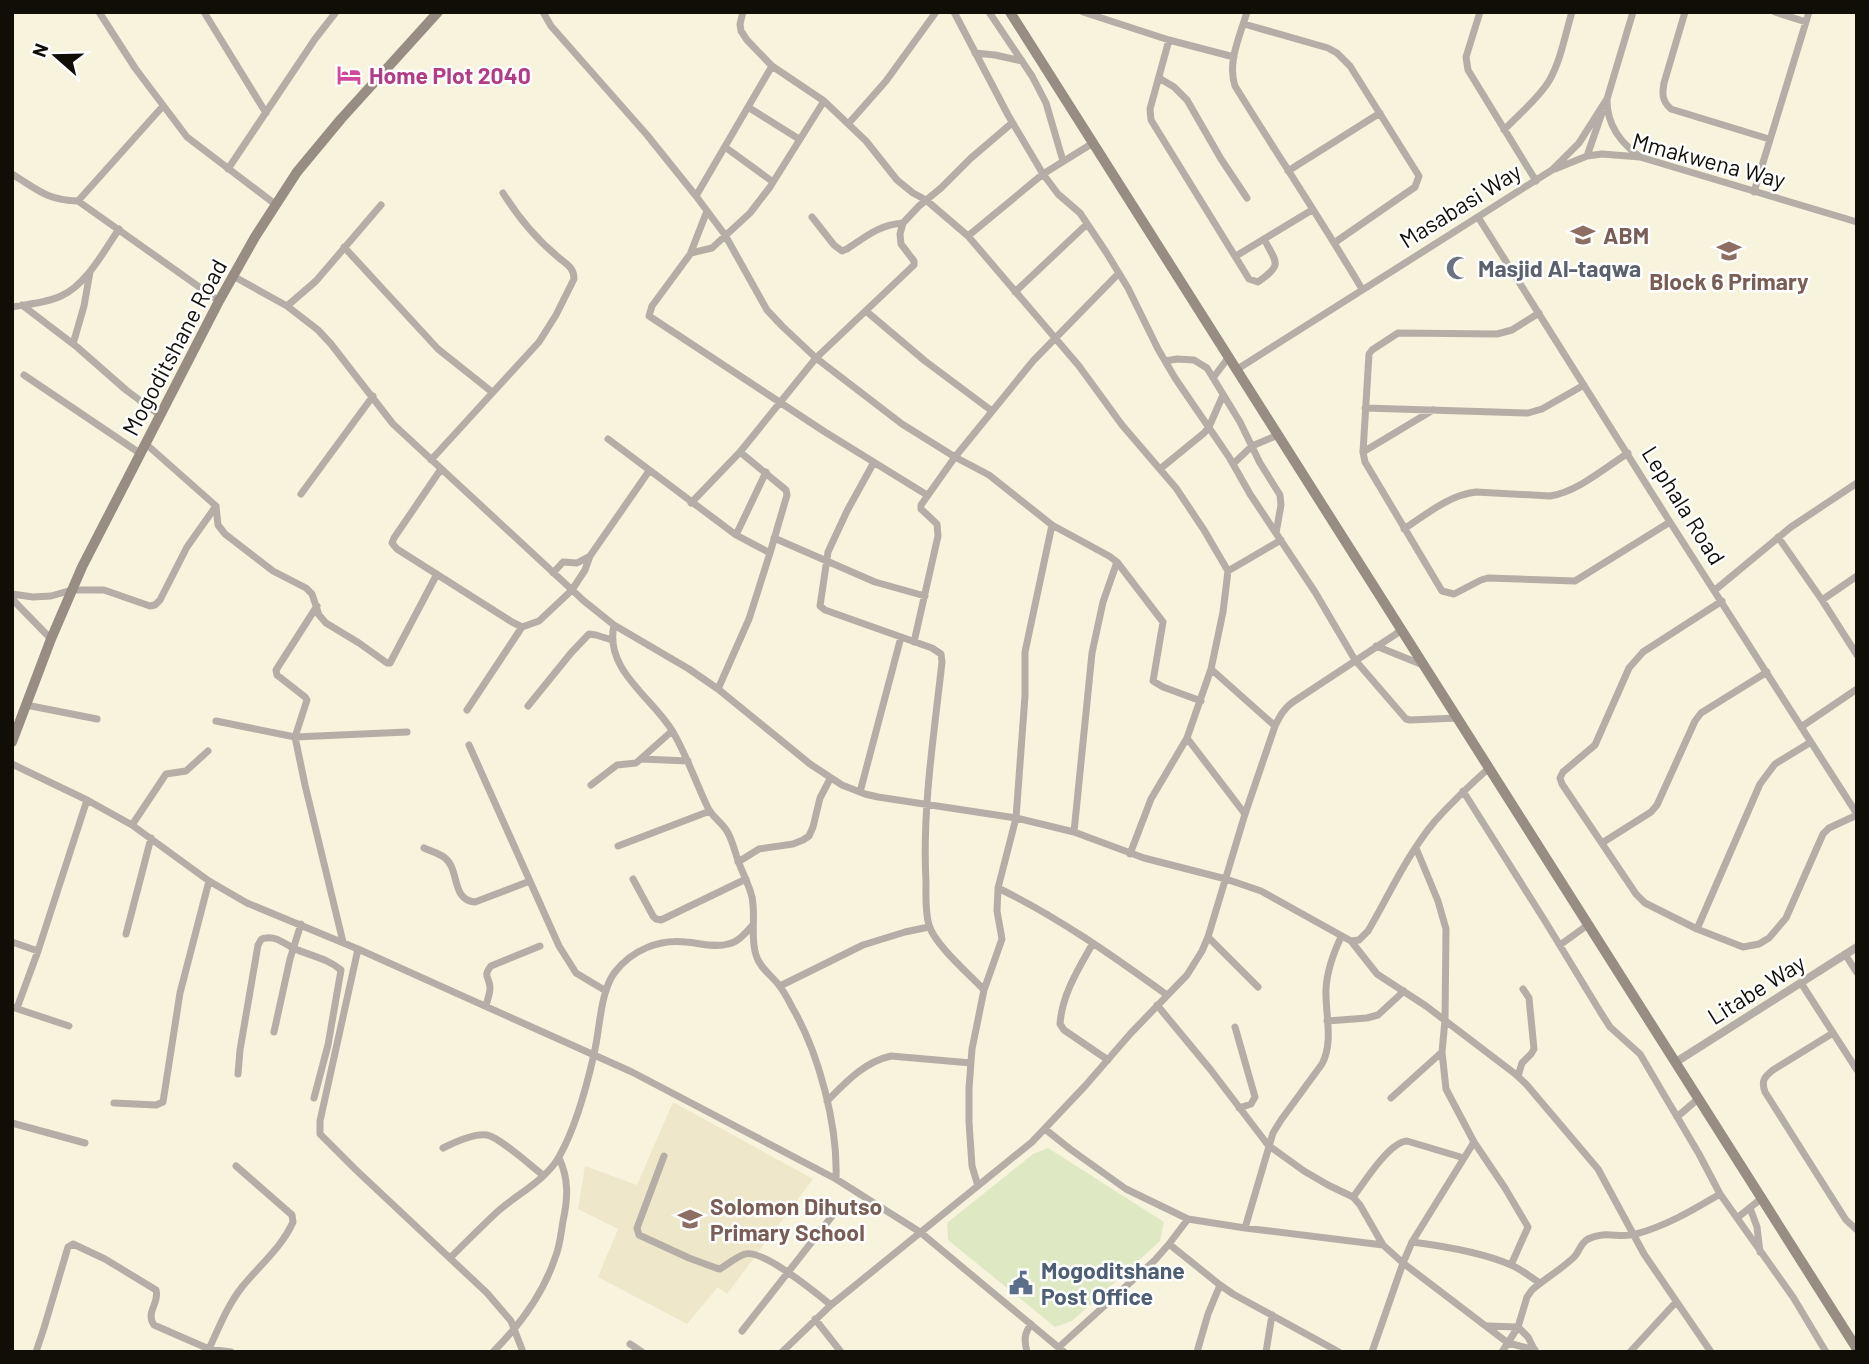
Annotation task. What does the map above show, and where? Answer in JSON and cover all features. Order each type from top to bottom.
[{"type":"main road","name":"Mogoditshane Road","points":[[12,742],[51,639],[109,514],[219,301],[275,204],[341,119],[438,12]]},
{"type":"main road","points":[[1010,12],[1857,1349]]},
{"type":"street","points":[[99,12],[135,68],[187,137],[275,204]]},
{"type":"street","points":[[228,169],[336,12]]},
{"type":"street","points":[[542,12],[696,196],[725,235],[767,310],[782,326],[816,358],[902,424],[989,475],[1052,525],[1110,555],[1163,622],[1153,681],[1200,701]]},
{"type":"street","points":[[743,12],[741,31],[772,66],[824,101],[849,123],[897,180],[926,200],[968,236],[1079,366],[1122,425],[1184,499],[1228,571],[1211,669],[1200,701],[1187,738],[1152,799],[1130,854]]},
{"type":"street","points":[[849,123],[886,81],[936,12]]},
{"type":"street","points":[[954,12],[1012,123],[1043,174],[1058,194],[1075,208],[1119,273],[1165,361],[1315,592],[1355,660],[1406,719],[1458,718]]},
{"type":"street","points":[[989,12],[1023,62],[1046,103],[1063,161]]},
{"type":"street","points":[[1083,12],[1169,40],[1234,57]]},
{"type":"street","points":[[1247,12],[1231,70],[1234,86],[1362,289]]},
{"type":"street","points":[[1480,12],[1466,64],[1536,180]]},
{"type":"street","points":[[1504,130],[1550,79],[1572,12]]},
{"type":"street","name":"Masabasi Way","points":[[1236,370],[1552,170],[1579,143],[1607,99],[1633,12]]},
{"type":"street","points":[[1685,12],[1664,83],[1662,94],[1666,105],[1671,109],[1769,139]]},
{"type":"street","points":[[1775,12],[1806,22]]},
{"type":"street","points":[[1754,192],[1809,12]]},
{"type":"street","points":[[206,13],[266,113]]},
{"type":"street","points":[[1244,24],[1337,53],[1350,66],[1417,171],[1418,180],[1415,187],[1334,243]]},
{"type":"street","points":[[1169,40],[1150,109],[1151,120],[1249,279],[1258,282],[1274,271],[1276,266],[1264,239]]},
{"type":"street","points":[[975,53],[1023,62]]},
{"type":"street","points":[[696,196],[772,66]]},
{"type":"street","points":[[1158,78],[1174,87],[1187,100],[1247,198]]},
{"type":"street","points":[[1587,156],[1607,99]]},
{"type":"street","points":[[1607,99],[1608,116],[1617,135],[1640,157]]},
{"type":"street","points":[[691,253],[712,248],[750,213],[773,182],[824,101]]},
{"type":"street","points":[[78,201],[163,106]]},
{"type":"street","points":[[748,107],[799,139]]},
{"type":"street","points":[[1288,171],[1380,113]]},
{"type":"street","points":[[691,503],[740,452],[816,358],[914,265],[914,261],[901,244],[903,223],[1012,123]]},
{"type":"street","points":[[968,236],[1043,174],[1093,142]]},
{"type":"street","points":[[725,147],[773,182]]},
{"type":"street","name":"Mmakwena Way","points":[[1552,170],[1587,156],[1640,157],[1857,222]]},
{"type":"street","points":[[12,174],[48,197],[78,201],[219,301]]},
{"type":"street","points":[[431,460],[539,342],[574,279],[571,267],[547,248],[526,226],[503,193]]},
{"type":"street","points":[[287,306],[316,281],[380,205]]},
{"type":"street","points":[[1236,257],[1312,210]]},
{"type":"street","points":[[707,211],[691,253],[652,306],[649,316],[779,403],[928,495]]},
{"type":"street","points":[[813,217],[834,245],[842,251],[879,228],[903,223]]},
{"type":"street","name":"Lephala Road","points":[[1478,217],[1857,814]]},
{"type":"street","points":[[1015,292],[1087,224]]},
{"type":"street","points":[[12,307],[64,295],[81,282],[119,229]]},
{"type":"street","points":[[344,247],[438,349],[492,392]]},
{"type":"street","points":[[73,344],[91,268]]},
{"type":"street","points":[[914,642],[938,530],[937,524],[921,509],[921,505],[955,457],[1033,361],[1119,273]]},
{"type":"street","points":[[233,276],[305,319],[331,344],[393,424],[553,573],[614,625],[718,689],[830,779],[860,792],[1016,818],[1074,832],[1130,854],[1226,879],[1268,894],[1351,941],[1359,940],[1368,931],[1434,822],[1489,768]]},
{"type":"street","points":[[22,305],[161,416]]},
{"type":"street","points":[[866,312],[992,411]]},
{"type":"street","points":[[1539,313],[1512,330],[1497,334],[1404,332],[1391,336],[1369,354],[1363,452],[1365,462],[1442,591],[1454,594],[1488,578],[1575,581],[1670,522]]},
{"type":"street","points":[[1213,378],[1228,358]]},
{"type":"street","points":[[1165,361],[1194,360],[1207,368],[1281,499],[1278,536]]},
{"type":"street","points":[[24,375],[143,449],[216,506],[218,525],[225,534],[273,570],[306,588],[312,594],[319,615],[326,623],[387,663],[390,663],[437,574]]},
{"type":"street","points":[[1365,408],[1528,413],[1542,409],[1584,385]]},
{"type":"street","points":[[1160,469],[1209,428],[1223,395]]},
{"type":"street","points":[[301,494],[373,396]]},
{"type":"street","points":[[1363,452],[1434,410]]},
{"type":"street","points":[[1233,464],[1252,446],[1278,435]]},
{"type":"street","points":[[608,439],[736,535],[770,553]]},
{"type":"street","points":[[718,689],[749,619],[787,495],[783,486],[740,452]]},
{"type":"street","points":[[1404,529],[1448,501],[1465,494],[1562,494],[1628,453]]},
{"type":"street","points":[[874,462],[828,552],[820,606],[937,651],[942,657],[926,804],[924,856],[929,927],[948,952],[984,990]]},
{"type":"street","points":[[441,469],[393,543],[397,549],[522,627]]},
{"type":"street","points":[[467,710],[522,627],[540,621],[572,590],[585,570],[590,556],[649,471]]},
{"type":"street","points":[[736,535],[766,472]]},
{"type":"street","points":[[1715,590],[1778,537],[1857,483]]},
{"type":"street","points":[[12,594],[33,597],[51,596],[72,590],[104,590],[155,606],[187,547],[216,506]]},
{"type":"street","points":[[978,1186],[972,1166],[969,1122],[972,1049],[984,990],[1002,939],[997,911],[998,888],[1016,818],[1025,696],[1025,652],[1052,525]]},
{"type":"street","points":[[1228,571],[1278,536]]},
{"type":"street","points":[[1778,537],[1857,655]]},
{"type":"street","points":[[774,538],[875,582],[925,596]]},
{"type":"street","points":[[553,573],[563,562],[577,563],[590,556]]},
{"type":"street","points":[[1074,832],[1092,653],[1103,602],[1117,562]]},
{"type":"street","points":[[1822,600],[1857,576]]},
{"type":"street","points":[[12,599],[51,639]]},
{"type":"street","points":[[1721,601],[1635,659],[1595,745],[1563,772],[1560,778],[1562,784],[1640,899],[1698,929],[1743,947],[1759,944],[1769,938],[1786,918],[1823,834],[1829,828],[1857,814]]},
{"type":"street","points":[[317,606],[276,670],[277,676],[307,700],[295,737],[343,942]]},
{"type":"street","points":[[614,625],[612,646],[625,673],[672,731],[710,811],[728,833],[751,896],[753,941],[757,960],[780,986],[807,1036],[827,1101],[834,1142],[836,1179]]},
{"type":"street","points":[[782,1352],[831,1305],[1045,1129],[1195,965],[1208,937],[1275,726],[1286,707],[1402,630]]},
{"type":"street","points":[[528,706],[589,634],[612,640]]},
{"type":"street","points":[[860,792],[901,637]]},
{"type":"street","points":[[1376,646],[1424,665]]},
{"type":"street","points":[[1211,669],[1275,726]]},
{"type":"street","points":[[1602,843],[1657,805],[1701,713],[1767,672]]},
{"type":"street","points":[[1801,727],[1857,689]]},
{"type":"street","points":[[26,705],[97,719]]},
{"type":"street","points":[[216,721],[295,737],[407,732]]},
{"type":"street","points":[[592,785],[617,765],[632,764],[640,759],[672,731]]},
{"type":"street","points":[[1187,738],[1245,814]]},
{"type":"street","points":[[1698,929],[1760,783],[1775,764],[1811,742]]},
{"type":"street","points":[[469,745],[570,966],[586,980],[606,991]]},
{"type":"street","points":[[132,825],[166,774],[186,771],[208,751]]},
{"type":"street","points":[[640,759],[688,761]]},
{"type":"street","points":[[12,764],[132,825],[209,881],[247,903],[343,942],[645,1078],[836,1179],[920,1232],[1062,1350],[1169,1244],[1188,1219]]},
{"type":"street","points":[[738,862],[759,849],[793,844],[809,836],[820,798],[830,779]]},
{"type":"street","points":[[1463,791],[1610,1027],[1640,1054],[1720,1194],[1808,1320],[1826,1352]]},
{"type":"street","points":[[69,1026],[15,1008],[38,951],[87,800]]},
{"type":"street","points":[[618,846],[710,811]]},
{"type":"street","points":[[126,934],[151,838]]},
{"type":"street","points":[[424,848],[448,860],[461,898],[467,902],[475,902],[530,881]]},
{"type":"street","points":[[1416,848],[1438,901],[1446,929],[1442,1052],[1446,1089],[1474,1142],[1528,1227],[1511,1265]]},
{"type":"street","points":[[633,879],[653,916],[661,920],[746,879]]},
{"type":"street","points":[[114,1103],[156,1105],[163,1102],[180,992],[209,881]]},
{"type":"street","points":[[998,888],[1093,943],[1167,995]]},
{"type":"street","points":[[274,1032],[301,924]]},
{"type":"street","points":[[451,1257],[559,1158],[594,1055],[606,991],[613,974],[623,963],[653,944],[684,941],[727,945],[739,939],[754,924]]},
{"type":"street","points":[[1560,945],[1588,924]]},
{"type":"street","points":[[780,986],[863,945],[929,927]]},
{"type":"street","points":[[238,1074],[258,945],[265,937],[271,938],[318,956],[341,970],[330,1035],[314,1098]]},
{"type":"street","points":[[1208,937],[1258,987]]},
{"type":"street","points":[[1245,1228],[1268,1145],[1281,1120],[1327,1054],[1327,972],[1341,937]]},
{"type":"street","points":[[1351,941],[1377,974],[1404,990],[1518,1076],[1598,1168],[1632,1235],[1711,1352]]},
{"type":"street","points":[[12,942],[38,951]]},
{"type":"street","points":[[1093,943],[1064,1000],[1060,1024],[1064,1030],[1108,1060]]},
{"type":"street","points":[[486,1006],[490,988],[487,970],[540,946]]},
{"type":"street","name":"Litabe Way","points":[[1676,1062],[1857,947]]},
{"type":"street","points":[[358,949],[320,1121],[320,1134],[451,1257],[504,1312],[511,1321],[523,1352]]},
{"type":"street","points":[[1845,954],[1857,973]]},
{"type":"street","points":[[1801,983],[1857,1070]]},
{"type":"street","points":[[1518,1076],[1522,1063],[1534,1049],[1529,998],[1523,989]]},
{"type":"street","points":[[1327,1021],[1378,1015],[1404,990]]},
{"type":"street","points":[[1157,1005],[1268,1145],[1304,1171],[1353,1197],[1383,1245],[1403,1263],[1508,1343],[1535,1351]]},
{"type":"street","points":[[1234,1027],[1255,1097],[1251,1104],[1239,1108]]},
{"type":"street","points":[[1833,1033],[1773,1070],[1762,1084],[1846,1220],[1857,1230]]},
{"type":"street","points":[[1391,1098],[1442,1052]]},
{"type":"street","points":[[827,1101],[856,1073],[878,1059],[891,1056],[971,1063]]},
{"type":"street","points":[[1677,1117],[1699,1098]]},
{"type":"street","points":[[12,1123],[85,1143]]},
{"type":"street","points":[[1045,1129],[1126,1188],[1188,1219],[1383,1245]]},
{"type":"street","points":[[443,1148],[487,1135],[542,1175]]},
{"type":"street","points":[[1353,1197],[1386,1154],[1401,1141],[1464,1158]]},
{"type":"street","points":[[1372,1352],[1412,1242],[1474,1142]]},
{"type":"street","points":[[664,1156],[637,1228],[639,1235],[716,1268],[724,1267],[744,1254],[754,1254],[787,1272],[831,1305]]},
{"type":"street","points":[[493,1352],[515,1330],[542,1287],[558,1250],[568,1189],[559,1158]]},
{"type":"street","points":[[209,1350],[227,1311],[241,1289],[285,1237],[293,1222],[292,1215],[236,1166]]},
{"type":"street","points":[[1502,1352],[1518,1327],[1527,1297],[1539,1283],[1573,1257],[1585,1241],[1604,1234],[1632,1235],[1676,1218],[1720,1194]]},
{"type":"street","points":[[1737,1218],[1762,1198]]},
{"type":"street","points":[[1749,1208],[1757,1227],[1760,1253]]},
{"type":"street","points":[[742,1331],[836,1211]]},
{"type":"street","points":[[1412,1242],[1482,1255],[1511,1265],[1539,1283]]},
{"type":"street","points":[[36,1352],[68,1247],[74,1244],[156,1290],[158,1296],[150,1315],[154,1325],[209,1350],[231,1352]]},
{"type":"street","points":[[1169,1244],[1220,1285],[1339,1352]]},
{"type":"street","points":[[1197,1352],[1220,1285]]},
{"type":"street","points":[[1630,1352],[1676,1302]]},
{"type":"street","points":[[1266,1352],[1272,1315]]},
{"type":"street","points":[[815,1319],[841,1352]]},
{"type":"street","points":[[1027,1352],[1024,1339],[1031,1324]]},
{"type":"street","points":[[1487,1326],[1518,1327],[1528,1337],[1535,1351]]},
{"type":"street","points":[[630,1344],[642,1352]]},
{"type":"shaded area","name":"Solomon Dihutso Primary School","points":[[673,1102],[813,1179],[727,1294],[718,1287],[687,1324],[598,1277],[618,1229],[578,1209],[585,1166],[637,1185]]},
{"type":"green space","points":[[1048,1148],[1164,1222],[1160,1241],[1072,1321],[1055,1327],[948,1240],[947,1223],[1033,1154]]},
{"type":"place","name":"Home Plot 2040","points":[[349,75]]},
{"type":"place","name":"ABM","points":[[1583,235]]},
{"type":"place","name":"Block 6 Primary","points":[[1729,251]]},
{"type":"place","name":"Masjid Al-taqwa","points":[[1458,268]]},
{"type":"place","name":"Solomon Dihutso Primary School","points":[[690,1219]]},
{"type":"place","name":"Mogoditshane Post Office","points":[[1021,1283]]}]
